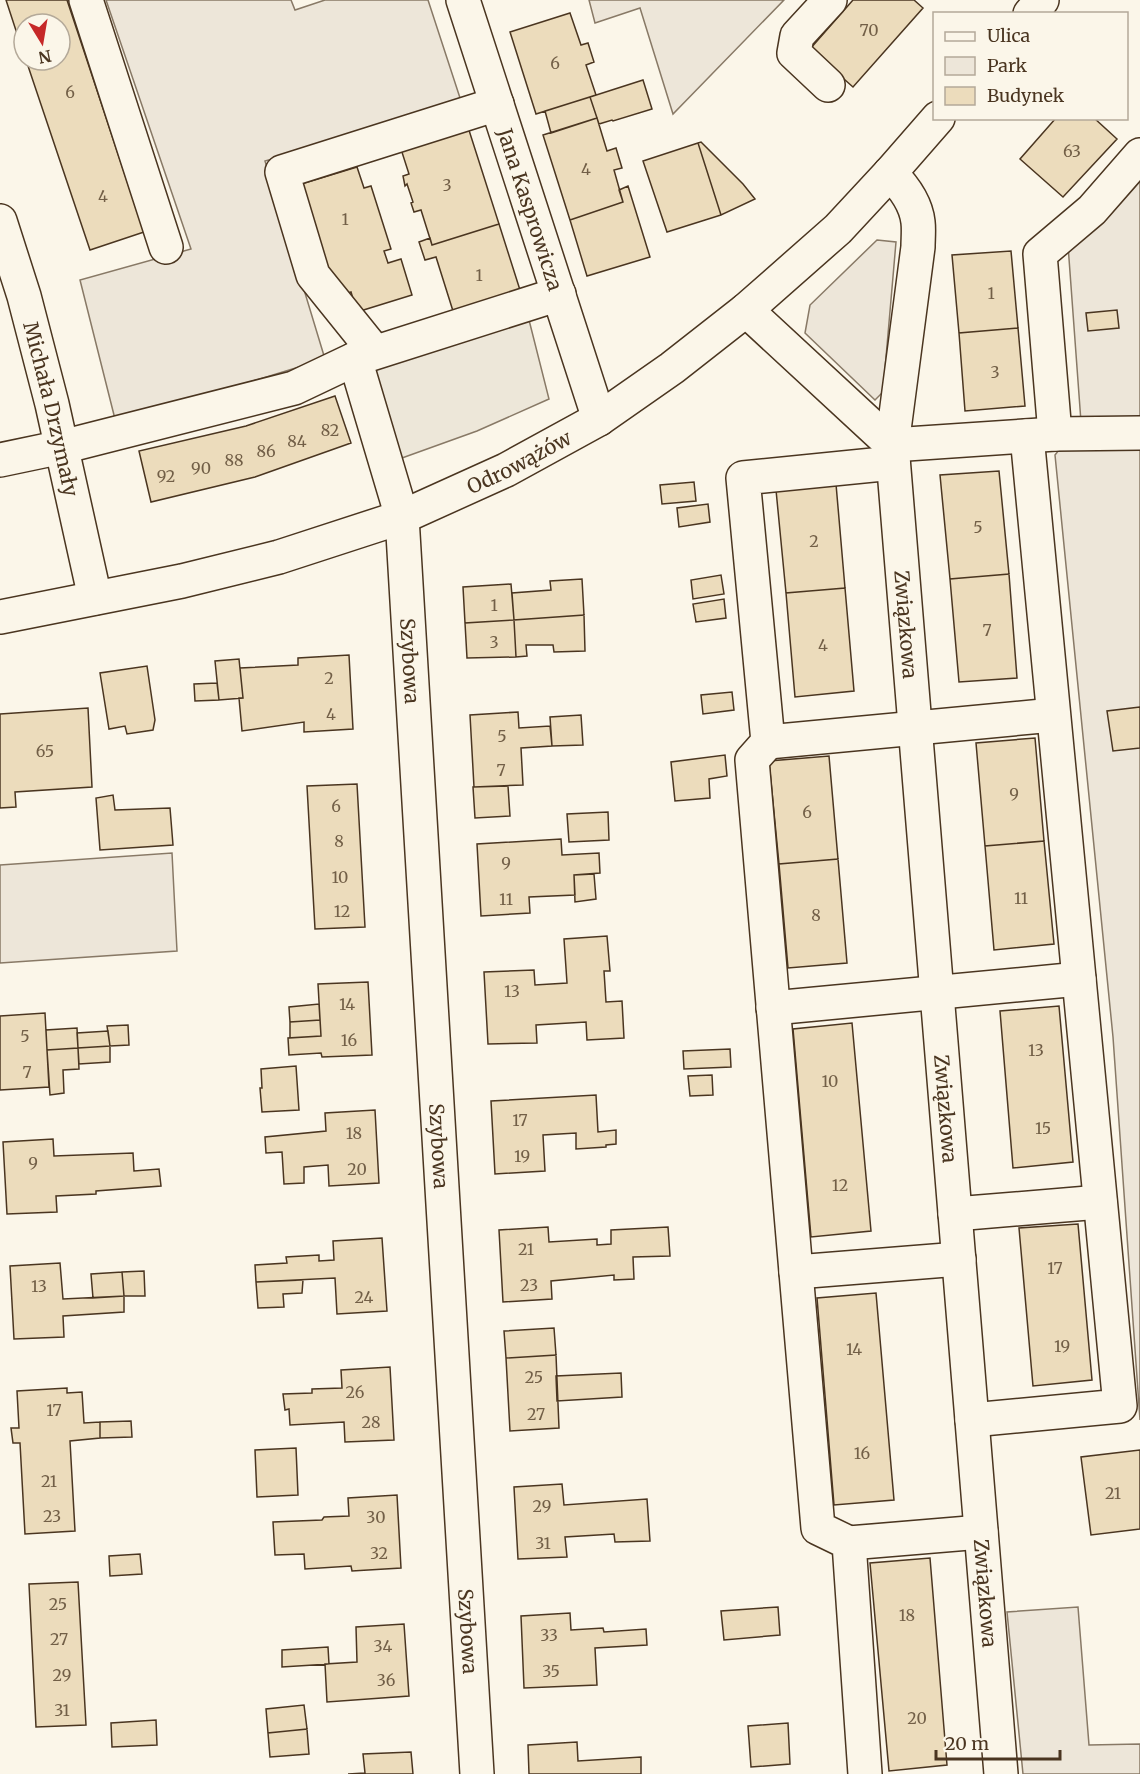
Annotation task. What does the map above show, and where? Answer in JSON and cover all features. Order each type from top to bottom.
[{"type":"street","points":[[86,0],[166,247]]},
{"type":"street","name":"Jana Kasprowicza","points":[[463,0],[599,419]]},
{"type":"street","points":[[828,85],[794,53],[797,36],[830,0]]},
{"type":"street","points":[[1032,12],[1042,0]]},
{"type":"street","points":[[365,356],[314,275],[282,172],[497,104]]},
{"type":"street","name":"Odrowążów","points":[[0,617],[182,580],[279,557],[402,517],[506,470],[599,419],[672,368],[746,310],[837,228],[891,173],[936,120]]},
{"type":"street","points":[[972,1420],[1120,1406],[1053,715],[1041,435],[1040,254],[1092,210],[1140,155]]},
{"type":"street","name":"Związkowa","points":[[891,173],[908,195],[918,221],[918,247],[893,454],[1001,1774]]},
{"type":"street","name":"Michała Drzymały","points":[[0,221],[24,296],[62,447],[95,598]]},
{"type":"street","points":[[0,460],[62,447],[294,388],[365,356],[559,294]]},
{"type":"street","points":[[746,310],[893,454]]},
{"type":"street","name":"Szybowa","points":[[365,356],[402,517],[477,1774]]},
{"type":"street","points":[[768,742],[743,478],[893,454],[1041,435],[1140,433]]},
{"type":"street","points":[[981,1532],[849,1543],[818,1528],[752,760],[768,742],[1053,715]]},
{"type":"street","points":[[773,1008],[1079,979]]},
{"type":"street","points":[[955,1214],[1100,1202]]},
{"type":"street","points":[[796,1272],[959,1259]]},
{"type":"street","points":[[849,1543],[865,1774]]},
{"type":"green space","points":[[106,0],[291,0],[295,10],[325,0],[428,0],[462,104],[265,161],[325,359],[116,423],[80,280],[191,249]]},
{"type":"green space","points":[[589,0],[784,0],[673,114],[640,8],[595,23]]},
{"type":"green space","points":[[1140,167],[1140,1420],[1113,1037],[1055,455],[1081,422],[1068,245]]},
{"type":"green space","points":[[877,240],[896,242],[883,392],[875,400],[805,333],[810,305]]},
{"type":"green space","points":[[172,853],[177,951],[0,963],[0,865]]},
{"type":"green space","points":[[1078,1607],[1089,1745],[1140,1744],[1140,1774],[1023,1774],[1007,1612]]},
{"type":"shaded area","points":[[528,316],[549,399],[477,431],[402,458],[373,366]]},
{"type":"building","points":[[6,0],[67,0],[71,12],[12,12],[12,18]]},
{"type":"building","points":[[853,0],[914,0],[923,8],[853,87],[810,49]]},
{"type":"building","points":[[570,13],[581,45],[588,43],[594,62],[586,65],[596,95],[536,114],[510,32]]},
{"type":"building","points":[[72,15],[144,232],[90,250],[30,72],[72,72]]},
{"type":"building","points":[[643,80],[652,109],[599,124],[590,97]]},
{"type":"building","points":[[590,97],[597,118],[551,133],[545,111]]},
{"type":"building","points":[[597,118],[607,151],[616,148],[622,168],[614,170],[623,202],[570,220],[543,135]]},
{"type":"building","points":[[1054,120],[1096,120],[1117,139],[1063,197],[1020,159]]},
{"type":"building","points":[[467,124],[499,224],[432,245],[421,210],[414,212],[407,184],[405,186],[403,176],[409,174],[400,146]]},
{"type":"building","points":[[701,142],[755,199],[721,215],[698,143]]},
{"type":"building","points":[[698,143],[721,215],[667,232],[643,161]]},
{"type":"building","points":[[357,167],[364,188],[371,186],[391,249],[384,251],[388,263],[401,259],[412,295],[357,312],[351,292],[339,296],[330,282],[298,185]]},
{"type":"building","points":[[628,186],[650,257],[587,276],[570,220],[623,202],[619,190]]},
{"type":"building","points":[[499,224],[520,290],[453,311],[436,257],[425,260],[419,242],[430,238],[432,245]]},
{"type":"building","points":[[1011,251],[1018,328],[959,333],[952,255]]},
{"type":"building","points":[[1117,310],[1119,328],[1088,331],[1086,313]]},
{"type":"building","points":[[1018,328],[1025,406],[965,411],[959,333]]},
{"type":"building","points":[[335,396],[351,443],[255,477],[151,502],[139,451],[246,426]]},
{"type":"building","points":[[999,471],[1009,574],[950,579],[940,475]]},
{"type":"building","points":[[694,482],[696,501],[662,504],[660,485]]},
{"type":"building","points":[[836,484],[845,588],[786,593],[776,490]]},
{"type":"building","points":[[708,504],[710,522],[679,527],[677,508]]},
{"type":"building","points":[[1009,574],[1017,678],[959,682],[950,579]]},
{"type":"building","points":[[721,575],[724,594],[693,599],[691,580]]},
{"type":"building","points":[[582,579],[584,615],[514,620],[512,593],[551,590],[550,581]]},
{"type":"building","points":[[511,584],[514,620],[465,623],[463,587]]},
{"type":"building","points":[[845,588],[854,691],[795,697],[786,593]]},
{"type":"building","points":[[724,599],[726,618],[696,622],[693,604]]},
{"type":"building","points":[[584,615],[585,651],[554,652],[553,645],[526,645],[527,656],[516,657],[514,620]]},
{"type":"building","points":[[514,620],[516,657],[467,658],[465,623]]},
{"type":"building","points":[[349,655],[353,729],[304,732],[304,722],[242,731],[239,698],[243,698],[240,668],[298,665],[298,658]]},
{"type":"building","points":[[239,659],[243,698],[219,700],[215,661]]},
{"type":"building","points":[[147,666],[155,720],[153,730],[127,734],[125,726],[109,729],[100,673]]},
{"type":"building","points":[[217,683],[219,700],[195,701],[194,684]]},
{"type":"building","points":[[732,692],[734,710],[703,714],[701,695]]},
{"type":"building","points":[[1140,707],[1140,748],[1113,751],[1107,711]]},
{"type":"building","points":[[88,708],[92,787],[15,792],[16,807],[0,808],[0,714]]},
{"type":"building","points":[[518,712],[519,728],[550,726],[552,746],[521,748],[523,785],[474,787],[470,715]]},
{"type":"building","points":[[581,715],[583,745],[552,746],[550,717]]},
{"type":"building","points":[[1035,738],[1044,841],[985,846],[976,743]]},
{"type":"building","points":[[725,755],[727,776],[709,779],[710,798],[675,801],[671,762]]},
{"type":"building","points":[[829,756],[838,859],[779,864],[769,761]]},
{"type":"building","points":[[357,784],[365,927],[315,929],[307,786]]},
{"type":"building","points":[[508,786],[510,816],[475,818],[473,787]]},
{"type":"building","points":[[113,795],[115,810],[170,808],[173,845],[100,850],[96,798]]},
{"type":"building","points":[[608,812],[609,840],[569,842],[567,814]]},
{"type":"building","points":[[561,839],[562,855],[599,853],[600,873],[574,875],[575,895],[529,897],[530,913],[481,916],[477,844]]},
{"type":"building","points":[[1044,841],[1054,944],[994,950],[985,846]]},
{"type":"building","points":[[838,859],[847,963],[788,968],[779,864]]},
{"type":"building","points":[[594,874],[596,899],[575,902],[574,875]]},
{"type":"building","points":[[607,936],[610,971],[604,971],[606,1002],[622,1001],[624,1038],[587,1040],[586,1022],[536,1025],[537,1043],[488,1044],[484,972],[534,970],[535,985],[567,983],[564,939]]},
{"type":"building","points":[[368,982],[372,1055],[322,1057],[321,1053],[289,1055],[288,1038],[321,1036],[318,984]]},
{"type":"building","points":[[319,1004],[320,1020],[290,1022],[289,1007]]},
{"type":"building","points":[[1059,1006],[1073,1162],[1013,1168],[1000,1011]]},
{"type":"building","points":[[45,1013],[49,1087],[0,1090],[0,1016]]},
{"type":"building","points":[[320,1020],[321,1036],[290,1038],[290,1022]]},
{"type":"building","points":[[852,1023],[871,1231],[811,1237],[793,1029]]},
{"type":"building","points":[[128,1025],[129,1045],[110,1046],[107,1026]]},
{"type":"building","points":[[77,1028],[78,1048],[47,1050],[46,1030]]},
{"type":"building","points":[[108,1031],[110,1046],[78,1048],[77,1033]]},
{"type":"building","points":[[110,1046],[110,1062],[79,1064],[78,1048]]},
{"type":"building","points":[[78,1048],[79,1069],[63,1070],[64,1093],[50,1095],[47,1050]]},
{"type":"building","points":[[730,1049],[731,1067],[684,1069],[683,1051]]},
{"type":"building","points":[[296,1066],[299,1110],[262,1112],[261,1069]]},
{"type":"building","points":[[712,1075],[713,1095],[690,1096],[688,1076]]},
{"type":"building","points":[[596,1095],[598,1132],[616,1130],[616,1144],[576,1149],[576,1133],[543,1135],[545,1171],[495,1174],[491,1101]]},
{"type":"building","points":[[375,1110],[379,1183],[329,1186],[328,1165],[304,1167],[304,1183],[284,1184],[282,1152],[266,1153],[265,1137],[326,1131],[325,1113]]},
{"type":"building","points":[[53,1139],[54,1156],[133,1153],[134,1171],[159,1169],[161,1186],[96,1191],[96,1194],[56,1196],[57,1212],[7,1214],[3,1142]]},
{"type":"building","points":[[1078,1224],[1092,1380],[1033,1386],[1019,1228]]},
{"type":"building","points":[[548,1227],[549,1242],[597,1239],[597,1245],[611,1244],[611,1230],[668,1227],[670,1256],[633,1257],[634,1279],[614,1280],[614,1275],[551,1281],[552,1299],[503,1302],[499,1230]]},
{"type":"building","points":[[382,1238],[387,1311],[337,1314],[335,1278],[256,1282],[255,1265],[287,1263],[286,1257],[319,1255],[319,1261],[334,1260],[333,1241]]},
{"type":"building","points":[[60,1263],[63,1299],[124,1296],[124,1312],[63,1316],[64,1337],[14,1339],[10,1266]]},
{"type":"building","points":[[144,1271],[145,1296],[124,1296],[122,1272]]},
{"type":"building","points":[[122,1272],[124,1296],[93,1298],[91,1274]]},
{"type":"building","points":[[303,1280],[302,1293],[283,1294],[284,1307],[258,1308],[256,1282]]},
{"type":"building","points":[[876,1293],[894,1500],[834,1505],[817,1298]]},
{"type":"building","points":[[554,1328],[556,1355],[506,1358],[504,1331]]},
{"type":"building","points":[[556,1355],[559,1428],[510,1431],[506,1358]]},
{"type":"building","points":[[390,1367],[394,1440],[345,1442],[344,1422],[290,1425],[289,1409],[285,1410],[283,1394],[312,1393],[312,1389],[342,1388],[341,1370]]},
{"type":"building","points":[[621,1373],[622,1397],[557,1401],[556,1376]]},
{"type":"building","points":[[67,1388],[67,1393],[82,1392],[84,1423],[100,1422],[100,1438],[70,1441],[75,1531],[25,1534],[20,1443],[13,1443],[11,1428],[19,1428],[17,1391]]},
{"type":"building","points":[[131,1421],[132,1437],[100,1438],[100,1422]]},
{"type":"building","points":[[296,1448],[298,1495],[257,1497],[255,1450]]},
{"type":"building","points":[[1140,1450],[1140,1529],[1091,1535],[1081,1457]]},
{"type":"building","points":[[562,1484],[564,1505],[647,1499],[650,1541],[615,1542],[614,1534],[565,1537],[567,1557],[518,1559],[514,1487]]},
{"type":"building","points":[[397,1495],[401,1568],[352,1571],[351,1566],[305,1569],[304,1554],[275,1555],[273,1522],[322,1520],[324,1517],[349,1516],[348,1498]]},
{"type":"building","points":[[140,1554],[142,1574],[110,1576],[109,1556]]},
{"type":"building","points":[[930,1558],[947,1765],[889,1771],[870,1563]]},
{"type":"building","points":[[78,1582],[86,1725],[36,1727],[29,1584]]},
{"type":"building","points":[[778,1607],[780,1635],[724,1640],[721,1611]]},
{"type":"building","points":[[570,1613],[571,1630],[603,1628],[604,1632],[646,1629],[647,1645],[595,1648],[597,1685],[524,1688],[521,1616]]},
{"type":"building","points":[[404,1624],[409,1696],[327,1702],[325,1664],[357,1662],[356,1627]]},
{"type":"building","points":[[328,1647],[329,1664],[282,1667],[282,1650]]},
{"type":"building","points":[[304,1705],[307,1729],[268,1733],[266,1709]]},
{"type":"building","points":[[156,1720],[157,1745],[112,1747],[111,1723]]},
{"type":"building","points":[[788,1723],[790,1764],[751,1767],[748,1726]]},
{"type":"building","points":[[307,1729],[309,1754],[270,1757],[268,1733]]},
{"type":"building","points":[[577,1742],[578,1761],[641,1757],[641,1774],[529,1774],[528,1745]]},
{"type":"building","points":[[411,1752],[413,1774],[348,1774],[365,1773],[363,1754]]}]
